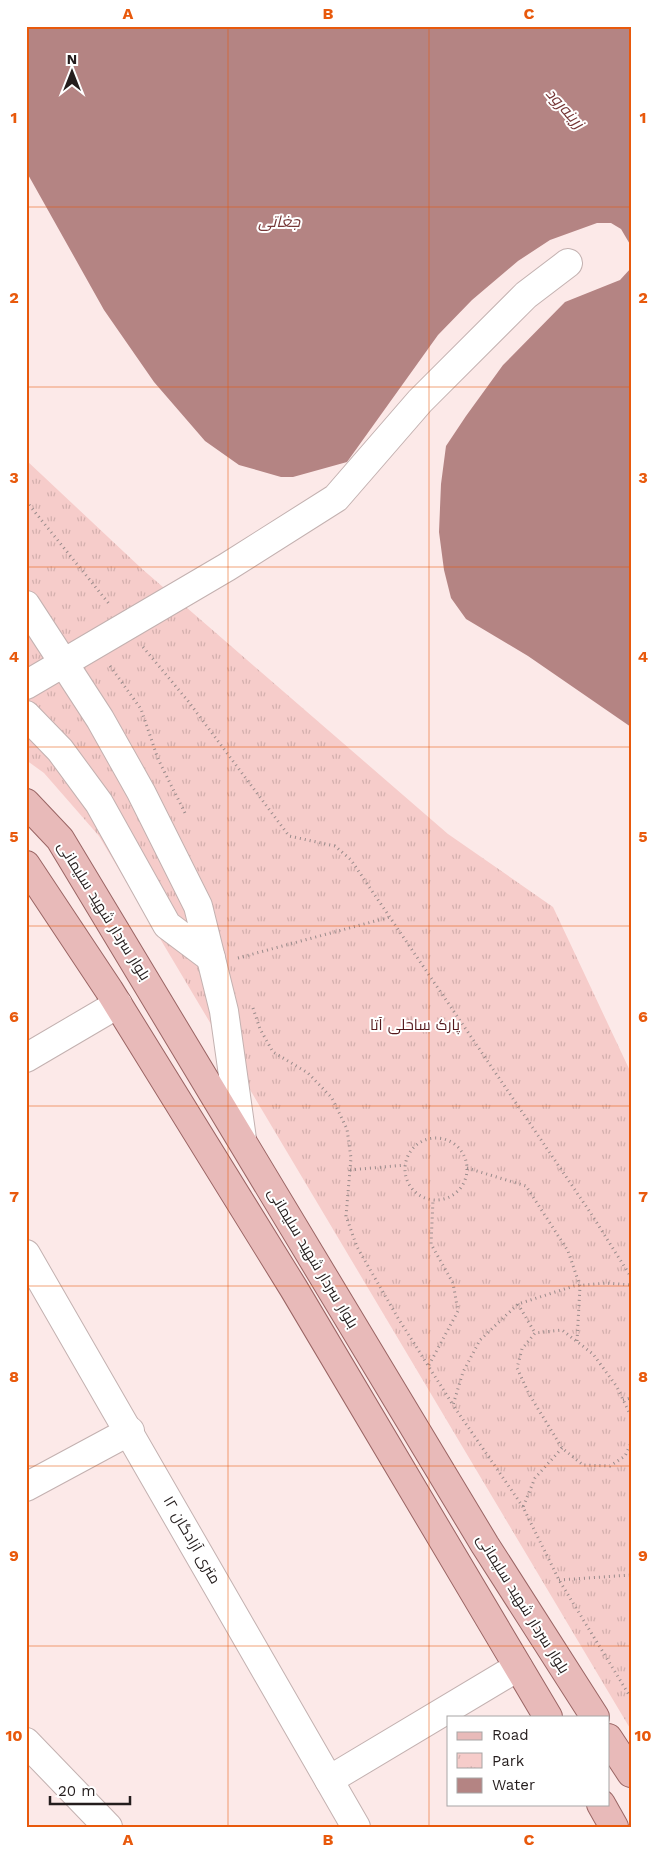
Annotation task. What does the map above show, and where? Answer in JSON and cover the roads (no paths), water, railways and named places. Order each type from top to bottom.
[{"type":"main road","name":"بلوار سردار شهید سلیمانی","points":[[26,804],[60,839],[485,1545],[594,1716]]},
{"type":"main road","points":[[26,865],[118,1004],[294,1289],[547,1716]]},
{"type":"main road","points":[[610,1741],[631,1773]]},
{"type":"main road","points":[[602,1806],[614,1827]]},
{"type":"street","points":[[26,685],[227,567],[336,498],[420,400],[526,295],[568,263]]},
{"type":"street","points":[[26,605],[100,719],[146,801],[223,953],[224,1011],[242,1139]]},
{"type":"street","points":[[26,715],[60,750],[99,803],[168,926],[223,953]]},
{"type":"street","points":[[26,1058],[118,1004]]},
{"type":"street","name":"۱۲ متری آزادگان","points":[[26,1254],[130,1431],[356,1827]]},
{"type":"street","points":[[26,1487],[130,1431]]},
{"type":"street","points":[[329,1780],[518,1667]]},
{"type":"street","points":[[26,1742],[108,1827]]},
{"type":"water","name":"جغاتی","points":[[26,26],[631,26],[631,246],[621,229],[611,223],[597,223],[550,240],[518,261],[472,300],[438,335],[347,462],[293,477],[281,477],[239,465],[205,441],[154,382],[104,310],[26,171]]},
{"type":"water","points":[[631,268],[631,727],[528,656],[466,619],[451,598],[444,570],[439,532],[441,484],[446,446],[503,365],[565,302],[620,280]]},
{"type":"water label","name":"زرینه‌رود","points":[[565,108]]},
{"type":"park label","name":"پارک ساحلی آتا","points":[[415,1025]]}]
